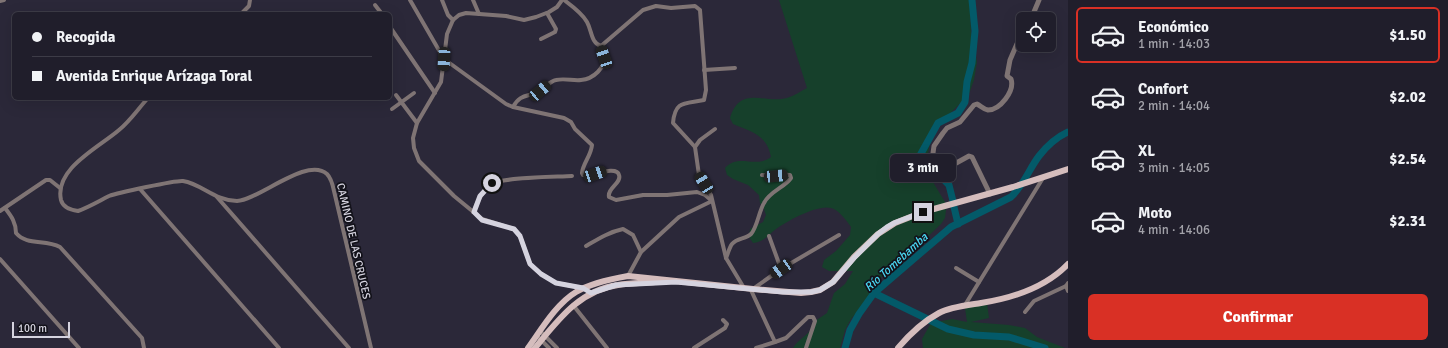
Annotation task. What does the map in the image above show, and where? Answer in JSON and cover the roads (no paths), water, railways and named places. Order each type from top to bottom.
[{"type":"main road","points":[[535,348],[556,310],[574,293],[583,288],[611,279],[628,276],[676,282],[801,293],[820,290],[833,282],[878,234],[894,223],[923,212],[1013,188],[1068,169]]},
{"type":"main road","points":[[898,348],[924,324],[940,312],[965,305],[999,300],[1026,292],[1055,276],[1068,264]]},
{"type":"main road","points":[[528,348],[573,305],[591,293],[616,285],[676,282]]},
{"type":"street","points":[[0,1],[4,0]]},
{"type":"street","points":[[243,12],[249,6],[250,0]]},
{"type":"street","points":[[410,0],[444,59],[506,104],[513,107],[561,117],[571,122],[575,129],[592,145],[592,151],[584,164],[583,175],[589,176],[603,171],[618,172],[620,176],[619,180],[609,191],[609,197],[611,199],[616,200],[643,195],[667,195],[696,192],[706,195],[712,201]]},
{"type":"street","points":[[442,0],[448,15],[453,20]]},
{"type":"street","points":[[473,0],[479,14]]},
{"type":"street","points":[[513,107],[516,101],[523,96],[540,91],[556,80],[583,80],[592,77],[600,70],[603,64],[604,57],[601,46],[594,42],[588,23],[584,17],[563,0],[547,13],[536,18],[524,20],[506,16],[466,13],[459,15],[453,20],[447,34],[441,82],[417,123],[413,138],[414,148],[419,161],[454,196],[482,220],[514,229],[520,236],[530,264],[541,274],[556,283],[583,288],[591,293]]},
{"type":"street","points":[[1034,12],[1039,0]]},
{"type":"street","points":[[375,5],[380,12]]},
{"type":"street","points":[[601,46],[643,10],[656,6],[671,8],[695,6],[700,10],[706,90],[704,100],[680,105],[674,112],[673,123],[695,147],[699,175],[710,191],[726,258],[749,288],[774,342]]},
{"type":"street","points":[[541,39],[554,32],[556,29],[547,13]]},
{"type":"street","points":[[392,30],[435,93]]},
{"type":"street","points":[[990,194],[972,157],[969,156],[949,167],[943,167],[939,165],[934,158],[934,146],[947,128],[960,122],[974,105],[977,104],[986,110],[990,110],[998,106],[1006,98],[1012,85],[1011,80],[1007,76],[1010,60],[1016,46]]},
{"type":"street","points":[[704,70],[735,68]]},
{"type":"street","points":[[392,109],[414,93]]},
{"type":"street","points":[[396,95],[417,123]]},
{"type":"street","points":[[0,211],[46,180],[50,180],[60,188],[63,179],[72,166],[120,129],[146,100]]},
{"type":"street","points":[[695,147],[700,140],[715,129]]},
{"type":"street","name":"CAMINO DE LAS CRUCES","points":[[60,188],[61,199],[64,206],[78,211],[110,196],[180,180],[193,184],[216,197],[236,201],[246,200],[280,181],[307,171],[323,172],[328,175],[334,191],[371,348]]},
{"type":"street","points":[[726,258],[732,244],[747,237],[752,232],[764,201],[773,192],[786,184],[791,178],[790,175],[762,175]]},
{"type":"street","points":[[474,212],[480,196],[492,183],[497,181],[572,176]]},
{"type":"street","points":[[965,305],[1044,177]]},
{"type":"street","points":[[140,189],[279,348]]},
{"type":"street","points":[[216,197],[348,348]]},
{"type":"street","points":[[628,276],[641,252],[678,217],[712,201]]},
{"type":"street","points":[[5,208],[14,220],[16,233],[20,237],[29,241],[52,243],[60,247],[142,338],[144,348]]},
{"type":"street","points":[[586,246],[610,233],[623,229],[633,235],[641,252]]},
{"type":"street","points":[[749,288],[839,235]]},
{"type":"street","points":[[769,236],[781,269]]},
{"type":"street","points":[[0,259],[79,348]]},
{"type":"street","points":[[956,268],[979,282]]},
{"type":"street","points":[[1025,312],[1034,301],[1067,284],[1068,291]]},
{"type":"street","points":[[573,305],[607,348]]},
{"type":"street","points":[[756,348],[784,340],[808,318],[812,317],[815,321],[806,348]]},
{"type":"street","points":[[694,348],[725,328],[727,324],[723,320]]},
{"type":"street","points":[[541,336],[549,348]]},
{"type":"street","points":[[541,336],[557,348]]},
{"type":"waterway","points":[[953,201],[949,185],[933,168],[921,166],[918,159],[938,123],[958,113],[965,102],[967,82],[972,63],[975,31],[972,0]]},
{"type":"waterway","name":"Río Tomebamba","points":[[845,348],[850,330],[874,293],[951,227],[1011,197],[1016,192],[1042,152],[1056,139],[1068,132]]},
{"type":"waterway","points":[[954,207],[958,224]]},
{"type":"waterway","points":[[874,293],[948,329],[974,335],[1009,337],[1045,348]]}]
